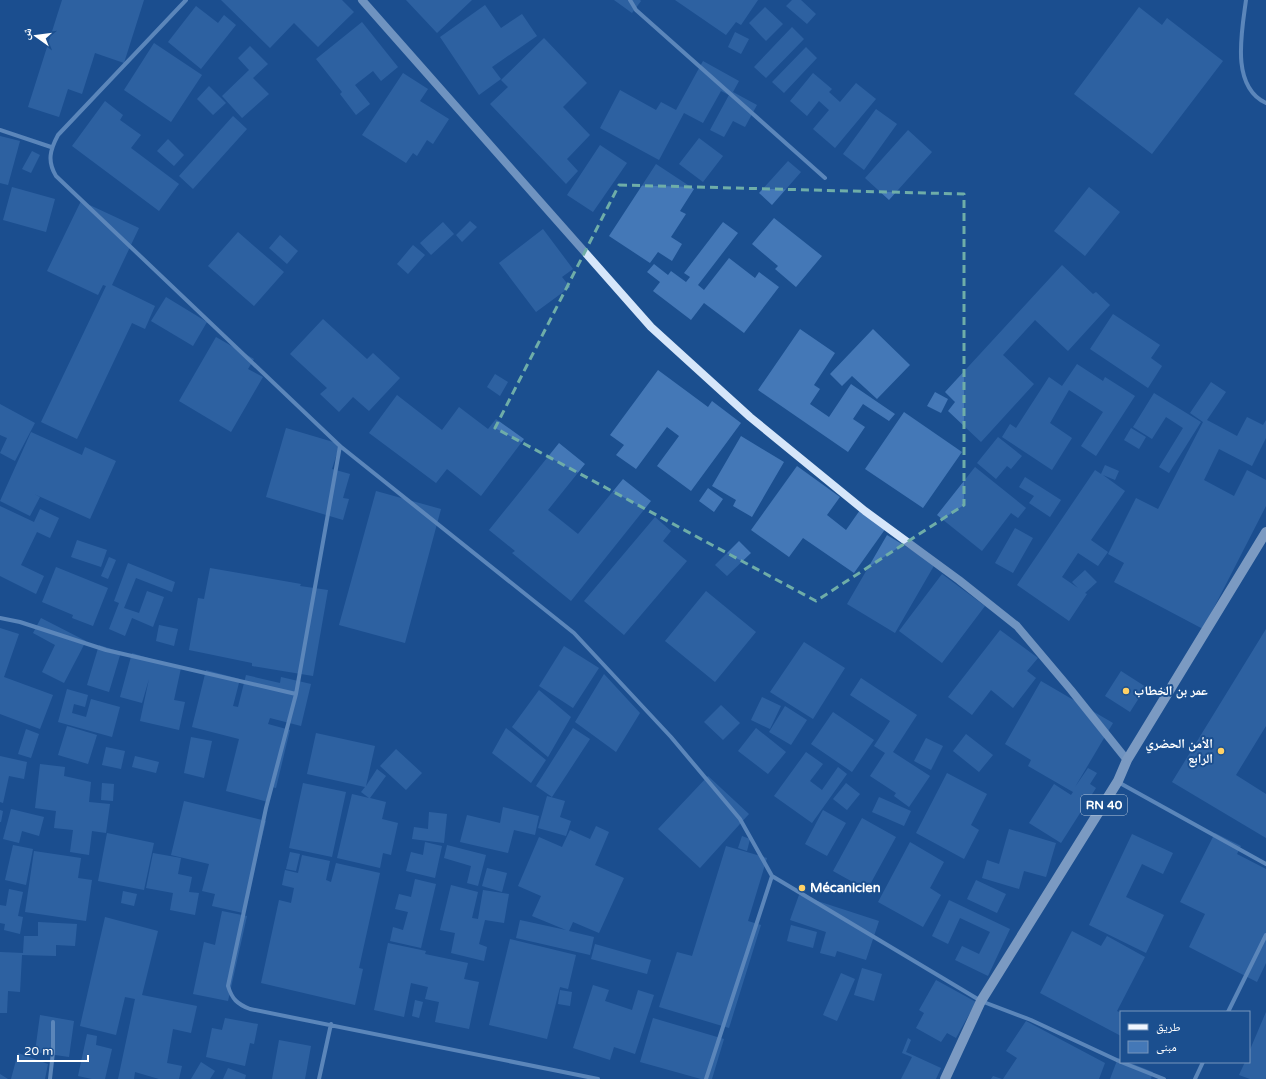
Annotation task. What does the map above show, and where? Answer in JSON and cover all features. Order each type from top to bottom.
[{"type":"main road","points":[[362,0],[651,327],[750,417],[859,506],[960,580],[1017,626],[1127,760]]},
{"type":"main road","name":"RN 40","points":[[945,1079],[981,1001],[1118,782],[1127,760],[1266,532]]},
{"type":"street","points":[[186,0],[58,135],[51,147],[51,167],[56,176],[340,446],[574,633],[671,737],[740,819],[772,876],[981,1001],[1031,1020],[1120,1062]]},
{"type":"street","points":[[630,0],[636,10],[825,178]]},
{"type":"street","points":[[1246,0],[1240,52],[1245,79],[1253,92],[1266,103]]},
{"type":"street","points":[[0,130],[51,147]]},
{"type":"street","points":[[340,446],[296,694],[266,808],[228,986],[231,995],[241,1006],[598,1079]]},
{"type":"street","points":[[0,618],[20,622],[106,650],[296,694]]},
{"type":"street","points":[[1118,782],[1266,864]]},
{"type":"street","points":[[706,1079],[772,876]]},
{"type":"street","points":[[1228,1011],[1266,935]]},
{"type":"street","points":[[50,1079],[53,1052],[53,1022]]},
{"type":"street","points":[[319,1079],[331,1024]]},
{"type":"street","points":[[1124,1063],[1164,1079]]},
{"type":"street","points":[[1195,1079],[1203,1063]]},
{"type":"highlighted area","points":[[619,185],[964,194],[964,505],[816,601],[495,428]]},
{"type":"building","points":[[62,0],[144,0],[124,63],[95,53],[82,94],[68,89],[59,117],[28,107]]},
{"type":"building","points":[[221,0],[342,0],[354,12],[318,47],[294,23],[270,48]]},
{"type":"building","points":[[406,0],[472,0],[437,33]]},
{"type":"building","points":[[614,0],[640,0],[641,1],[632,13]]},
{"type":"building","points":[[675,0],[758,0],[741,25],[736,22],[726,35]]},
{"type":"building","points":[[792,0],[801,0],[816,14],[807,24],[786,6]]},
{"type":"building","points":[[485,5],[501,28],[522,14],[537,36],[492,67],[501,79],[479,95],[440,37]]},
{"type":"building","points":[[196,6],[218,23],[224,15],[236,25],[201,69],[168,42]]},
{"type":"building","points":[[765,7],[783,24],[766,41],[749,23]]},
{"type":"building","points":[[1139,7],[1162,25],[1167,18],[1223,61],[1152,154],[1074,94]]},
{"type":"building","points":[[362,22],[398,67],[381,81],[373,71],[355,85],[370,104],[356,115],[340,94],[342,92],[316,59]]},
{"type":"building","points":[[792,27],[804,39],[766,78],[754,67]]},
{"type":"building","points":[[735,32],[749,39],[741,54],[728,47]]},
{"type":"building","points":[[544,38],[587,83],[563,107],[590,135],[567,159],[578,171],[566,184],[490,104],[508,87],[501,80]]},
{"type":"building","points":[[154,43],[202,75],[171,122],[124,90]]},
{"type":"building","points":[[250,46],[268,64],[253,78],[269,94],[242,118],[222,96],[249,70],[238,58]]},
{"type":"building","points":[[806,47],[817,58],[784,93],[772,82]]},
{"type":"building","points":[[703,61],[739,81],[733,92],[757,105],[745,127],[733,121],[724,137],[710,130],[729,95],[721,91],[703,123],[684,113],[659,160],[600,128],[620,90],[656,110],[661,102],[676,110]]},
{"type":"building","points":[[403,73],[428,89],[420,101],[449,119],[433,144],[427,140],[417,156],[413,153],[406,163],[362,135]]},
{"type":"building","points":[[813,73],[832,89],[829,92],[840,102],[856,83],[876,99],[835,148],[813,129],[829,110],[819,101],[807,116],[790,101]]},
{"type":"building","points":[[209,86],[226,103],[213,115],[197,99]]},
{"type":"building","points":[[105,101],[123,115],[120,120],[141,135],[131,148],[179,184],[159,211],[72,146]]},
{"type":"building","points":[[876,109],[897,124],[864,170],[843,154]]},
{"type":"building","points":[[233,116],[247,129],[193,189],[179,176]]},
{"type":"building","points":[[908,130],[932,152],[889,200],[865,178]]},
{"type":"building","points":[[0,136],[20,141],[8,185],[0,183]]},
{"type":"building","points":[[699,138],[723,156],[703,182],[679,164]]},
{"type":"building","points":[[168,139],[184,155],[174,166],[157,151]]},
{"type":"building","points":[[600,145],[627,163],[593,212],[567,195]]},
{"type":"building","points":[[32,151],[40,155],[31,173],[22,169]]},
{"type":"building","points":[[788,161],[801,172],[772,205],[759,193]]},
{"type":"building","points":[[656,164],[694,189],[680,211],[686,214],[671,237],[682,244],[672,261],[658,252],[650,263],[609,236]]},
{"type":"building","points":[[12,187],[55,199],[46,232],[3,220]]},
{"type":"building","points":[[1089,187],[1120,212],[1085,256],[1054,231]]},
{"type":"building","points":[[81,201],[139,228],[112,285],[155,306],[145,329],[132,323],[77,439],[41,422],[106,286],[103,285],[98,295],[47,271]]},
{"type":"building","points":[[774,218],[822,256],[796,287],[775,269],[778,266],[752,244]]},
{"type":"building","points":[[470,221],[477,227],[462,242],[456,235]]},
{"type":"building","points":[[443,222],[454,234],[431,255],[420,243]]},
{"type":"building","points":[[723,222],[738,233],[698,285],[704,290],[729,258],[755,278],[759,272],[779,287],[744,333],[704,303],[691,320],[653,291],[660,282],[647,272],[654,264],[668,275],[671,271],[686,282],[690,277],[684,273]]},
{"type":"building","points":[[543,229],[573,269],[562,277],[570,287],[536,312],[499,263]]},
{"type":"building","points":[[238,232],[284,272],[254,306],[208,266]]},
{"type":"building","points":[[280,235],[298,251],[287,264],[269,248]]},
{"type":"building","points":[[413,245],[425,255],[408,274],[397,264]]},
{"type":"building","points":[[1062,265],[1093,294],[1096,292],[1110,305],[1068,351],[1035,320],[1003,355],[1034,384],[981,442],[948,411],[955,402],[945,392]]},
{"type":"building","points":[[166,297],[207,322],[193,346],[151,321]]},
{"type":"building","points":[[1113,314],[1160,345],[1151,358],[1162,366],[1148,388],[1090,349]]},
{"type":"building","points":[[323,319],[367,359],[373,353],[400,378],[369,411],[353,397],[339,412],[320,394],[327,388],[290,354]]},
{"type":"building","points":[[800,329],[835,353],[814,385],[820,389],[810,404],[829,417],[851,384],[895,414],[889,421],[863,404],[853,419],[865,427],[848,452],[758,390]]},
{"type":"building","points":[[873,329],[910,365],[877,399],[852,376],[842,386],[830,374]]},
{"type":"building","points":[[216,337],[254,359],[248,369],[263,377],[231,432],[179,401]]},
{"type":"building","points":[[1077,364],[1103,381],[1105,377],[1135,396],[1096,456],[1081,446],[1103,412],[1069,390],[1050,423],[1072,438],[1052,470],[1002,437],[1010,424],[1016,428],[1049,377],[1062,386]]},
{"type":"building","points":[[658,370],[708,407],[712,401],[741,423],[691,491],[657,466],[679,436],[667,427],[636,469],[616,455],[624,445],[610,435]]},
{"type":"building","points":[[495,374],[508,382],[500,396],[487,387]]},
{"type":"building","points":[[1211,382],[1226,392],[1207,420],[1237,436],[1247,417],[1263,425],[1266,420],[1266,438],[1252,466],[1219,449],[1204,480],[1234,496],[1247,470],[1266,480],[1266,506],[1203,629],[1114,582],[1124,563],[1108,554],[1136,498],[1158,509],[1203,422],[1190,413]]},
{"type":"building","points":[[935,392],[948,399],[941,413],[927,406]]},
{"type":"building","points":[[1154,393],[1201,422],[1169,473],[1159,467],[1183,428],[1166,417],[1152,439],[1133,427]]},
{"type":"building","points":[[397,395],[442,430],[459,407],[488,429],[496,419],[524,439],[481,496],[447,469],[436,483],[369,433]]},
{"type":"building","points":[[0,404],[35,423],[15,461],[0,453],[7,438],[0,435]]},
{"type":"building","points":[[904,412],[962,452],[923,508],[865,469]]},
{"type":"building","points":[[286,428],[340,444],[332,469],[350,474],[343,498],[349,499],[343,520],[266,497]]},
{"type":"building","points":[[1131,428],[1146,437],[1139,449],[1124,440]]},
{"type":"building","points":[[31,432],[82,455],[85,447],[116,461],[90,519],[34,494],[40,497],[30,516],[0,501]]},
{"type":"building","points":[[741,436],[784,462],[752,517],[733,506],[736,500],[712,486]]},
{"type":"building","points":[[998,437],[1022,456],[1011,469],[1007,466],[996,479],[977,463]]},
{"type":"building","points":[[559,443],[585,464],[548,510],[578,534],[623,479],[651,501],[571,601],[512,553],[515,551],[489,530]]},
{"type":"building","points":[[1105,465],[1119,471],[1115,480],[1103,475],[1125,491],[1091,540],[1108,552],[1098,566],[1078,553],[1062,577],[1078,588],[1072,582],[1085,570],[1097,582],[1085,593],[1087,594],[1069,621],[1017,585],[1095,470],[1101,474]]},
{"type":"building","points":[[797,466],[840,497],[827,515],[846,530],[860,510],[886,528],[854,573],[803,538],[789,557],[751,530]]},
{"type":"building","points":[[975,467],[1026,508],[1018,518],[1011,513],[982,551],[937,515]]},
{"type":"building","points":[[1025,477],[1061,500],[1050,517],[1029,503],[1034,496],[1019,487]]},
{"type":"building","points":[[708,488],[723,499],[714,512],[699,501]]},
{"type":"building","points":[[376,491],[441,509],[405,643],[339,625]]},
{"type":"building","points":[[0,506],[34,522],[40,509],[59,518],[50,538],[37,532],[21,565],[44,576],[36,594],[0,576]]},
{"type":"building","points":[[655,517],[671,531],[663,541],[687,561],[624,635],[584,601]]},
{"type":"building","points":[[1015,528],[1033,538],[1013,573],[995,563]]},
{"type":"building","points":[[887,535],[935,564],[895,633],[847,604]]},
{"type":"building","points":[[77,540],[107,550],[101,567],[71,557]]},
{"type":"building","points":[[739,541],[751,553],[727,576],[715,565]]},
{"type":"building","points":[[109,557],[116,560],[108,579],[101,576]]},
{"type":"building","points":[[128,563],[175,582],[172,592],[136,578],[124,608],[139,613],[147,591],[164,597],[153,627],[132,618],[125,636],[109,629],[119,603],[114,601]]},
{"type":"building","points":[[56,567],[108,588],[93,626],[72,618],[73,615],[42,602]]},
{"type":"building","points":[[210,568],[328,590],[313,676],[252,666],[252,663],[189,650],[198,598],[204,599]]},
{"type":"building","points":[[942,574],[985,606],[942,663],[899,631]]},
{"type":"building","points":[[706,591],[756,632],[715,682],[665,641]]},
{"type":"building","points":[[41,618],[86,641],[64,683],[42,672],[55,645],[33,633]]},
{"type":"building","points":[[159,625],[178,629],[174,646],[156,641]]},
{"type":"building","points":[[0,628],[19,634],[4,677],[53,695],[40,729],[0,714]]},
{"type":"building","name":"الأمن الحضري الرابع","points":[[1266,629],[1266,726],[1236,775],[1266,794],[1266,838],[1172,782]]},
{"type":"building","points":[[1000,630],[1038,658],[1027,671],[1036,678],[1013,708],[991,690],[972,715],[948,697]]},
{"type":"building","points":[[804,642],[845,668],[813,719],[770,692]]},
{"type":"building","points":[[99,645],[121,652],[109,692],[87,685]]},
{"type":"building","points":[[564,646],[599,668],[573,708],[539,686]]},
{"type":"building","points":[[132,653],[181,668],[174,700],[185,702],[179,730],[140,721],[149,679],[142,703],[120,697]]},
{"type":"building","points":[[206,670],[240,679],[233,706],[238,707],[246,675],[280,683],[281,677],[311,684],[301,726],[270,718],[268,724],[290,730],[276,788],[272,787],[268,802],[226,791],[239,739],[192,727]]},
{"type":"building","name":"عمر بن الخطاب","points":[[1121,671],[1146,687],[1130,712],[1105,696]]},
{"type":"building","points":[[604,674],[640,713],[616,752],[575,722]]},
{"type":"building","points":[[861,678],[917,715],[893,752],[930,776],[909,807],[894,796],[896,793],[870,776],[885,753],[874,746],[890,721],[850,695]]},
{"type":"building","points":[[1041,681],[1113,723],[1075,787],[1088,768],[1097,773],[1090,784],[1096,788],[1061,843],[1029,823],[1054,784],[1071,795],[1073,792],[1028,766],[1031,760],[1005,744]]},
{"type":"building","points":[[67,689],[88,695],[85,707],[74,704],[72,713],[86,717],[91,699],[120,707],[112,737],[58,722]]},
{"type":"building","points":[[539,690],[571,717],[548,757],[512,727]]},
{"type":"building","points":[[762,697],[781,706],[770,729],[751,720]]},
{"type":"building","points":[[721,705],[740,723],[723,740],[704,722]]},
{"type":"building","points":[[785,706],[807,720],[791,745],[769,732]]},
{"type":"building","points":[[833,712],[874,740],[852,772],[811,744]]},
{"type":"building","points":[[67,726],[97,735],[88,764],[58,755]]},
{"type":"building","points":[[506,728],[546,760],[531,783],[492,753]]},
{"type":"building","points":[[573,728],[590,739],[552,797],[536,786]]},
{"type":"building","points":[[756,728],[786,752],[768,774],[738,751]]},
{"type":"building","points":[[26,729],[39,734],[31,758],[18,754]]},
{"type":"building","points":[[316,733],[375,746],[366,786],[377,769],[386,776],[370,798],[386,802],[382,819],[398,823],[391,855],[383,853],[380,868],[337,858],[352,794],[369,798],[361,792],[365,787],[307,774]]},
{"type":"building","points":[[966,734],[993,755],[979,772],[953,751]]},
{"type":"building","points":[[191,737],[212,741],[204,778],[184,773]]},
{"type":"building","points":[[926,738],[943,746],[931,770],[914,761]]},
{"type":"building","points":[[106,747],[125,751],[121,769],[102,765]]},
{"type":"building","points":[[396,749],[422,773],[406,790],[380,766]]},
{"type":"building","points":[[806,752],[823,764],[810,781],[822,790],[838,767],[847,774],[812,823],[774,796]]},
{"type":"building","points":[[0,756],[27,762],[24,779],[9,776],[3,803],[0,802]]},
{"type":"building","points":[[135,756],[159,762],[156,773],[132,767]]},
{"type":"building","points":[[40,764],[65,767],[64,776],[91,782],[89,802],[110,804],[106,833],[92,831],[89,855],[70,852],[73,830],[54,828],[56,811],[35,808]]},
{"type":"building","points":[[947,773],[987,794],[971,825],[979,830],[964,859],[916,833]]},
{"type":"building","points":[[708,776],[749,814],[700,868],[658,829]]},
{"type":"building","points":[[102,783],[114,784],[113,801],[101,800]]},
{"type":"building","points":[[303,783],[346,792],[332,857],[289,848]]},
{"type":"building","points":[[846,783],[860,794],[847,810],[833,799]]},
{"type":"building","points":[[547,796],[565,801],[560,817],[571,821],[566,836],[538,828]]},
{"type":"building","points":[[879,797],[911,811],[904,826],[872,812]]},
{"type":"building","points":[[184,801],[266,821],[243,913],[212,906],[215,894],[202,891],[209,864],[171,855]]},
{"type":"building","points":[[503,807],[539,816],[535,835],[514,830],[508,853],[460,842],[467,815],[500,823]]},
{"type":"building","points":[[11,809],[44,817],[39,836],[22,831],[19,843],[3,839]]},
{"type":"building","points":[[0,810],[3,811],[1,822],[0,822]]},
{"type":"building","points":[[823,810],[846,823],[827,856],[805,844]]},
{"type":"building","points":[[429,812],[447,814],[444,843],[412,839],[414,827],[428,829]]},
{"type":"building","points":[[862,818],[896,837],[867,890],[833,871]]},
{"type":"building","points":[[596,826],[609,832],[595,865],[624,878],[599,933],[573,922],[569,931],[594,937],[590,955],[516,938],[520,920],[566,930],[532,916],[541,896],[518,886],[539,837],[562,847],[570,830],[590,839]]},
{"type":"building","points":[[1009,829],[1056,843],[1046,877],[1024,871],[1019,889],[982,878],[987,860],[999,864]]},
{"type":"building","points":[[107,833],[154,843],[144,890],[98,881]]},
{"type":"building","points":[[1215,833],[1241,846],[1237,854],[1266,869],[1266,963],[1257,982],[1189,947],[1205,914],[1180,902]]},
{"type":"building","points":[[1132,834],[1173,853],[1163,874],[1142,864],[1126,897],[1164,915],[1146,953],[1089,925]]},
{"type":"building","points":[[742,836],[750,839],[747,851],[738,848]]},
{"type":"building","points":[[425,842],[442,846],[435,878],[406,871],[411,852],[423,855]]},
{"type":"building","points":[[910,842],[944,862],[930,888],[941,895],[923,927],[878,902]]},
{"type":"building","points":[[13,845],[33,849],[26,885],[5,880]]},
{"type":"building","points":[[447,845],[486,855],[478,886],[467,883],[471,866],[444,858]]},
{"type":"building","points":[[726,846],[767,858],[748,921],[761,925],[729,1028],[659,1007],[677,952],[692,956]]},
{"type":"building","points":[[34,851],[81,858],[78,878],[92,880],[86,921],[25,912]]},
{"type":"building","points":[[290,852],[300,854],[296,871],[286,869]]},
{"type":"building","points":[[153,853],[181,858],[178,874],[192,877],[189,892],[199,893],[195,915],[170,910],[173,893],[146,888]]},
{"type":"building","points":[[302,855],[330,861],[326,880],[331,882],[336,863],[380,873],[359,968],[363,969],[355,1005],[261,983],[279,900],[291,903],[294,888],[282,885],[285,870],[298,873]]},
{"type":"building","points":[[487,868],[507,873],[502,892],[482,886]]},
{"type":"building","points":[[415,879],[436,884],[421,948],[390,941],[393,927],[403,930],[408,912],[395,909],[399,894],[411,897]]},
{"type":"building","points":[[976,880],[1006,894],[997,913],[967,899]]},
{"type":"building","points":[[451,885],[478,892],[472,918],[478,919],[483,890],[509,894],[504,923],[485,920],[479,944],[487,947],[484,961],[451,953],[455,933],[440,930]]},
{"type":"building","points":[[9,889],[23,892],[18,916],[23,917],[20,934],[4,930],[5,924],[0,923],[0,905],[6,906]]},
{"type":"building","points":[[123,891],[137,894],[134,906],[121,903]]},
{"type":"building","points":[[799,895],[879,921],[866,960],[837,951],[835,957],[820,953],[826,932],[790,920]]},
{"type":"building","points":[[949,900],[1010,929],[988,976],[955,960],[962,946],[979,954],[990,932],[960,918],[948,944],[932,936]]},
{"type":"building","points":[[222,911],[247,916],[228,1001],[193,994],[204,942],[215,945]]},
{"type":"building","points":[[105,917],[158,931],[142,995],[197,1006],[191,1033],[173,1029],[167,1063],[182,1066],[179,1079],[159,1079],[135,1072],[134,1079],[118,1079],[135,999],[125,997],[116,1035],[80,1026]]},
{"type":"building","points":[[38,922],[77,924],[75,946],[56,945],[56,956],[22,955],[20,992],[8,991],[7,1013],[0,1013],[0,952],[23,953],[24,936],[38,936]]},
{"type":"building","points":[[791,925],[817,932],[813,948],[787,941]]},
{"type":"building","points":[[1072,931],[1101,946],[1107,936],[1145,957],[1117,1011],[1120,1012],[1120,1035],[1040,993]]},
{"type":"building","points":[[510,939],[576,955],[568,989],[560,987],[547,1039],[489,1025]]},
{"type":"building","points":[[388,943],[426,951],[425,954],[468,963],[464,979],[479,982],[469,1029],[435,1022],[439,1002],[425,999],[428,987],[411,983],[404,1017],[374,1010]]},
{"type":"building","points":[[595,944],[651,960],[647,974],[591,959]]},
{"type":"building","points":[[862,968],[882,974],[874,1001],[854,995]]},
{"type":"building","points":[[841,973],[855,979],[837,1021],[823,1015]]},
{"type":"building","points":[[936,980],[976,1002],[956,1038],[947,1033],[941,1042],[916,1028],[924,1013],[919,1010]]},
{"type":"building","points":[[593,985],[609,990],[605,1001],[632,1010],[638,990],[654,995],[635,1054],[614,1047],[610,1060],[573,1048]]},
{"type":"building","points":[[560,990],[572,992],[570,1006],[558,1004]]},
{"type":"building","points":[[415,1000],[423,1002],[419,1018],[412,1016]]},
{"type":"building","points":[[1266,1012],[1266,1079],[1250,1079],[1239,1075],[1245,1063],[1250,1063],[1250,1050]]},
{"type":"building","points":[[40,1015],[74,1021],[69,1057],[35,1052]]},
{"type":"building","points":[[225,1018],[258,1024],[254,1044],[250,1043],[245,1066],[206,1057],[212,1028],[222,1030]]},
{"type":"building","points":[[653,1018],[724,1039],[712,1079],[701,1079],[640,1062]]},
{"type":"building","points":[[1026,1021],[1105,1063],[1099,1079],[1003,1079],[1017,1058],[1006,1051]]},
{"type":"building","points":[[87,1034],[97,1036],[96,1045],[112,1049],[105,1079],[92,1079],[78,1076]]},
{"type":"building","points":[[908,1038],[911,1040],[906,1052],[941,1068],[936,1079],[901,1079],[912,1057],[902,1053]]},
{"type":"building","points":[[279,1040],[311,1046],[305,1079],[272,1079]]},
{"type":"building","points":[[18,1053],[48,1064],[45,1079],[11,1079]]},
{"type":"building","points":[[1118,1058],[1120,1059],[1120,1063],[1130,1063],[1153,1072],[1151,1079],[1110,1079]]},
{"type":"building","points":[[201,1062],[215,1071],[210,1079],[191,1079]]},
{"type":"building","points":[[228,1068],[246,1075],[245,1079],[223,1079]]},
{"type":"building","points":[[0,1074],[8,1079],[0,1079]]},
{"type":"building","points":[[993,1076],[1002,1079],[991,1079]]},
{"type":"place","name":"عمر بن الخطاب","points":[[1126,691]]},
{"type":"place","name":"الأمن الحضري الرابع","points":[[1221,751]]},
{"type":"place","name":"Mécanicien","points":[[802,888]]}]
